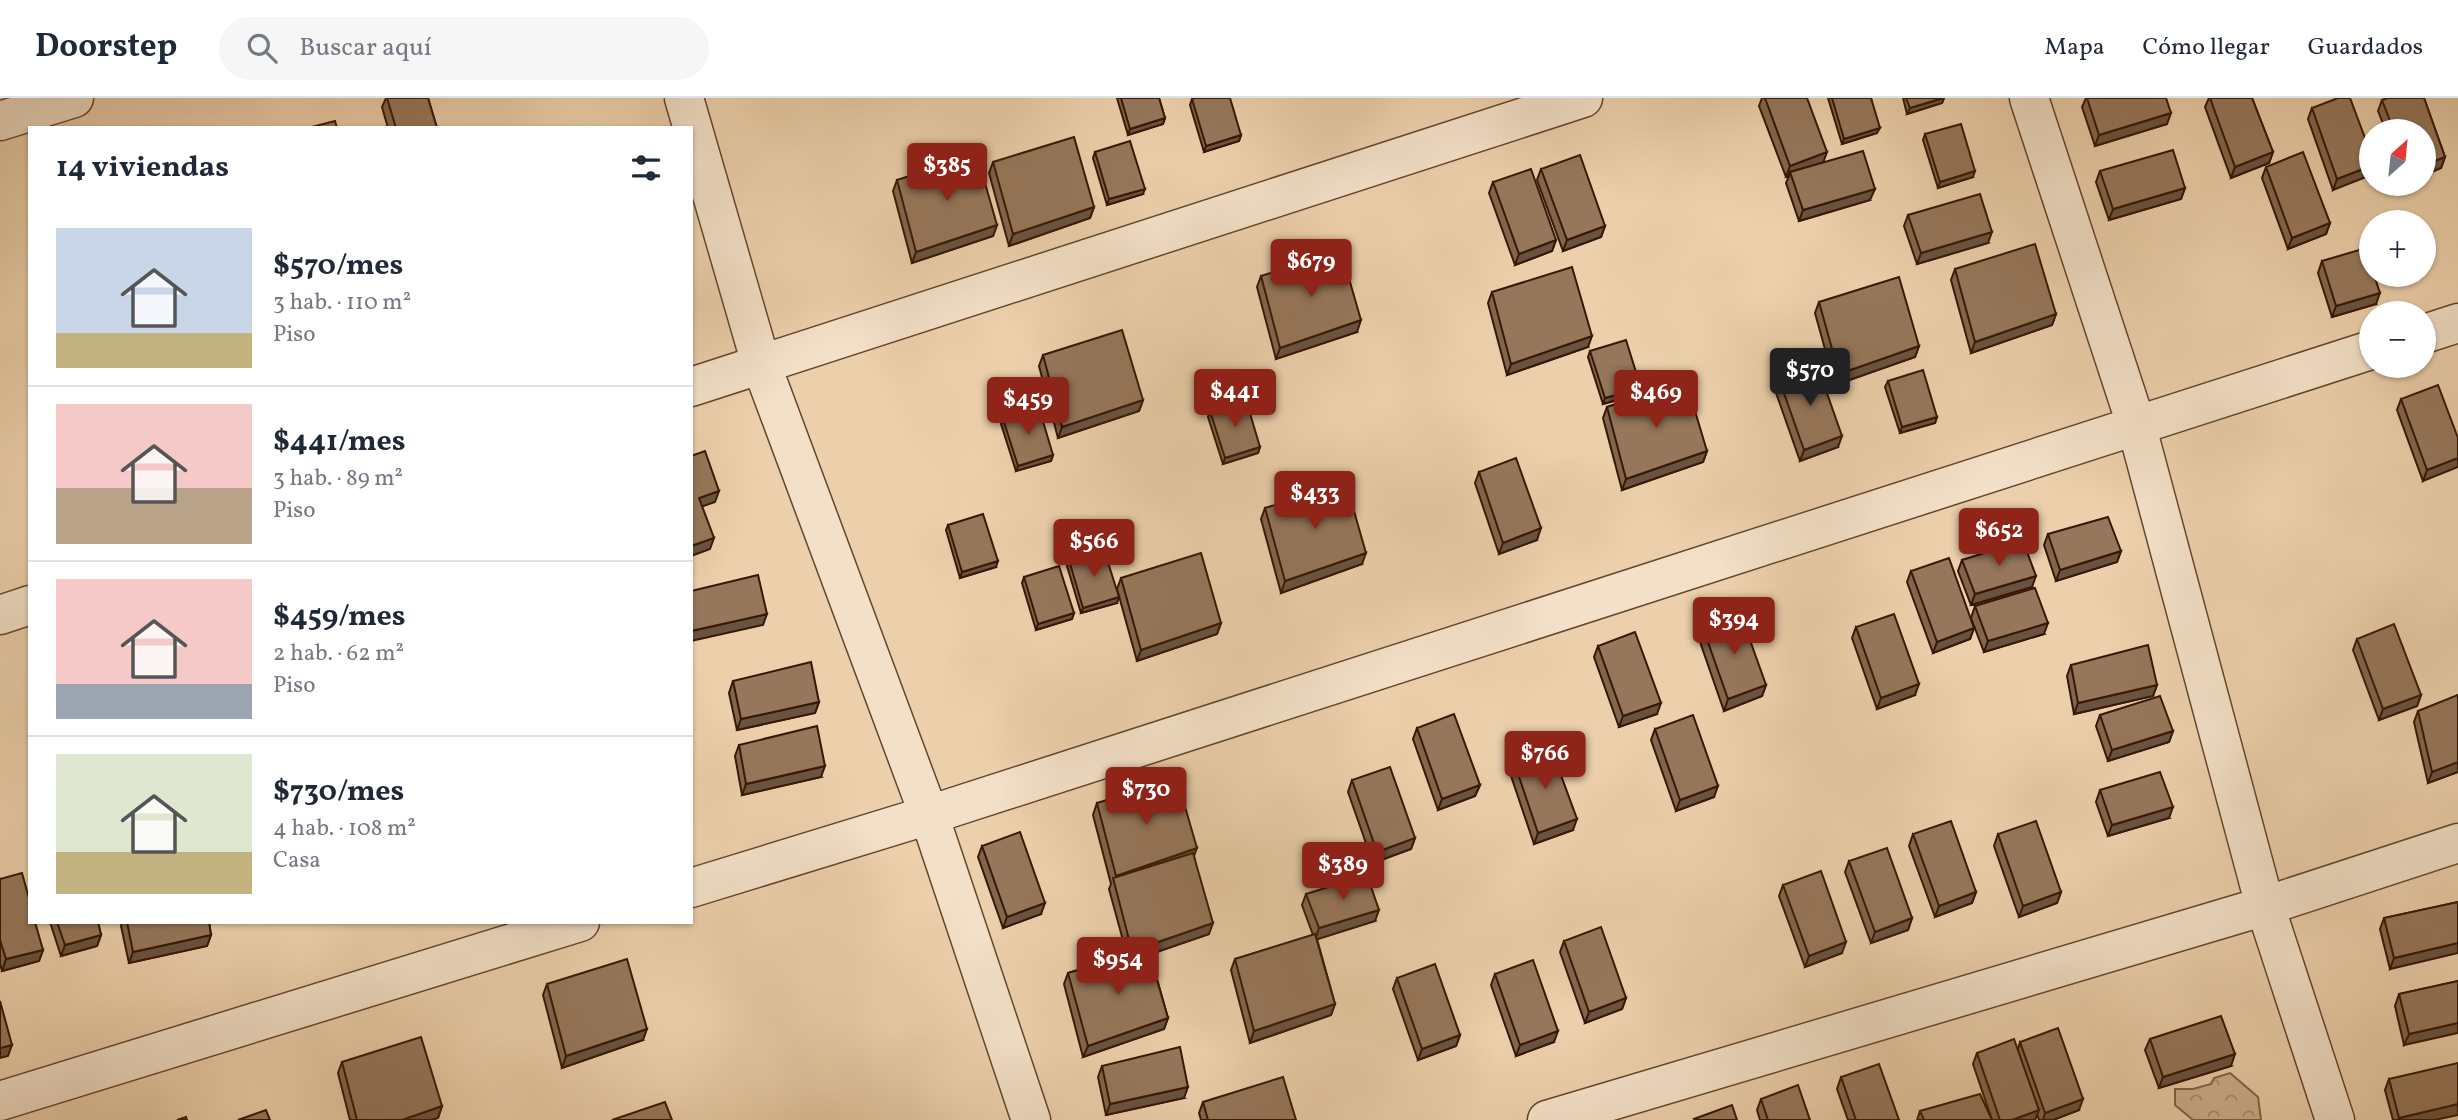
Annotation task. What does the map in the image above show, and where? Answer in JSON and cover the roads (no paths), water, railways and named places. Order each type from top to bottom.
[{"type":"street","points":[[0,121],[74,98]]},
{"type":"street","points":[[684,98],[692,126]]},
{"type":"street","points":[[693,386],[1583,98]]},
{"type":"street","points":[[2029,98],[2136,425],[2265,906],[2335,1120]]},
{"type":"street","points":[[693,129],[761,364],[929,815],[1031,1120]]},
{"type":"street","points":[[2436,330],[2458,323]]},
{"type":"street","points":[[693,887],[929,815],[2359,354]]},
{"type":"street","points":[[0,615],[28,606]]},
{"type":"street","points":[[1547,1120],[2265,906],[2458,843]]},
{"type":"street","points":[[0,1101],[574,924]]}]
